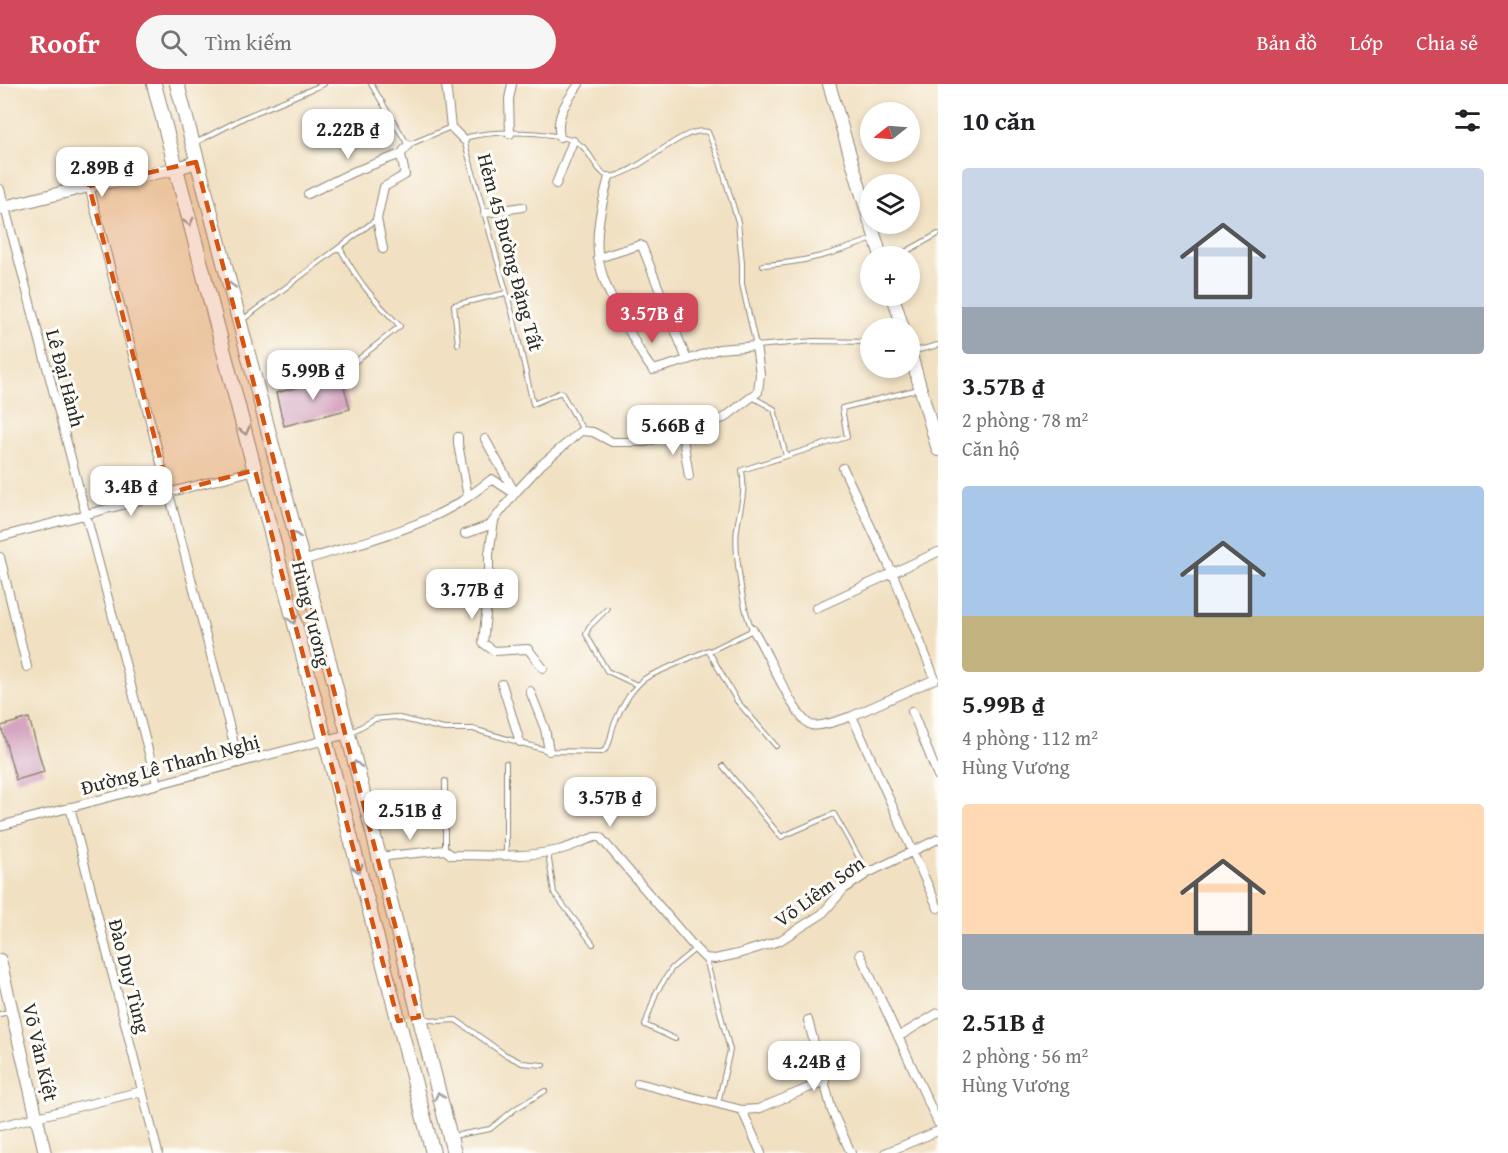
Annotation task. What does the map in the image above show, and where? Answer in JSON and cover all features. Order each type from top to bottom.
[{"type":"main road","name":"Hùng Vương","points":[[154,84],[433,1153]]},
{"type":"main road","name":"Hùng Vương","points":[[177,84],[348,734],[454,1153]]},
{"type":"main road","points":[[398,1021],[418,1017]]},
{"type":"street","points":[[446,84],[451,127]]},
{"type":"street","points":[[510,134],[509,99],[512,84]]},
{"type":"street","points":[[560,137],[558,124],[562,107],[579,84]]},
{"type":"street","points":[[829,84],[860,189]]},
{"type":"street","name":"Hẻm 45 Đường Đặng Tất","points":[[451,127],[464,140]]},
{"type":"street","points":[[556,184],[573,141]]},
{"type":"street","points":[[308,194],[353,172],[401,154],[408,145]]},
{"type":"street","points":[[383,249],[377,219],[384,187],[405,175],[401,154]]},
{"type":"street","points":[[2,207],[88,186],[175,169],[196,162]]},
{"type":"street","points":[[465,534],[490,525],[541,465],[574,435],[583,430],[593,432],[612,442],[639,443],[724,418],[758,392],[760,381],[756,346],[719,349],[656,370],[650,368],[600,272],[597,234],[609,177]]},
{"type":"street","points":[[88,186],[239,763]]},
{"type":"street","name":"Lê Đại Hành","points":[[0,189],[2,207],[157,784]]},
{"type":"street","points":[[485,213],[522,207]]},
{"type":"street","points":[[874,234],[878,246]]},
{"type":"street","points":[[598,258],[642,246],[687,360]]},
{"type":"street","points":[[918,378],[938,450]]},
{"type":"street","points":[[682,432],[689,476]]},
{"type":"street","points":[[459,437],[458,444],[468,497]]},
{"type":"street","points":[[486,439],[515,494]]},
{"type":"street","points":[[753,630],[800,714],[808,723],[820,725],[852,716],[936,679],[893,574],[843,468]]},
{"type":"street","points":[[0,537],[255,470]]},
{"type":"street","points":[[302,561],[410,527],[448,510],[492,479],[515,494]]},
{"type":"street","points":[[495,520],[489,554],[489,585],[483,643],[494,651],[528,649],[543,668]]},
{"type":"street","points":[[816,608],[938,552]]},
{"type":"street","points":[[0,557],[27,667]]},
{"type":"street","points":[[502,684],[520,742]]},
{"type":"street","points":[[530,691],[545,729],[549,751]]},
{"type":"street","points":[[912,711],[938,776]]},
{"type":"street","points":[[852,716],[938,908]]},
{"type":"street","name":"Đường Lê Thanh Nghị","points":[[0,826],[348,734]]},
{"type":"street","name":"Đào Duy Tùng","points":[[70,807],[158,1153]]},
{"type":"street","points":[[378,857],[445,850],[451,855],[548,852],[562,850],[600,837],[696,949],[710,958]]},
{"type":"street","name":"Võ Liêm Sơn","points":[[710,958],[738,954],[779,941],[822,914],[844,889],[868,873],[938,839]]},
{"type":"street","points":[[860,954],[938,1123]]},
{"type":"street","name":"Võ Văn Kiệt","points":[[0,960],[6,1012],[45,1153]]},
{"type":"street","points":[[898,1037],[938,1013]]},
{"type":"street","points":[[808,1020],[832,1111],[851,1153]]},
{"type":"street","points":[[638,1083],[742,1110],[758,1109],[825,1081]]},
{"type":"street","points":[[0,1126],[142,1090]]},
{"type":"street","points":[[742,1110],[761,1153]]},
{"type":"street","points":[[885,1153],[938,1131]]},
{"type":"lane","points":[[192,145],[245,117],[324,84]]},
{"type":"lane","points":[[371,84],[408,145],[451,127]]},
{"type":"lane","points":[[464,140],[477,136],[510,134],[560,137],[582,147],[599,169],[609,177],[643,164],[664,147],[691,134],[708,132],[720,162],[738,222],[742,284],[756,346],[814,341],[860,342]]},
{"type":"lane","name":"Hẻm 45 Đường Đặng Tất","points":[[464,140],[506,293],[533,404],[561,392],[583,430]]},
{"type":"lane","points":[[239,322],[377,219]]},
{"type":"lane","points":[[916,246],[938,234]]},
{"type":"lane","points":[[763,265],[791,264],[812,259],[875,238]]},
{"type":"lane","points":[[340,248],[354,275],[370,296],[400,326],[346,369]]},
{"type":"lane","points":[[458,344],[454,305],[506,293]]},
{"type":"lane","points":[[920,348],[938,345]]},
{"type":"lane","points":[[348,734],[375,719],[395,717],[444,729],[473,729],[549,751],[602,752],[606,750],[615,721],[638,685],[649,676],[702,651],[710,651],[753,630],[746,616],[737,546],[736,531],[743,506],[742,470],[847,437],[842,408],[921,389]]},
{"type":"lane","points":[[753,397],[774,409],[786,456]]},
{"type":"lane","points":[[607,609],[589,627],[586,634],[607,671],[638,685]]},
{"type":"lane","points":[[710,651],[737,701],[776,746]]},
{"type":"lane","points":[[506,764],[506,855]]},
{"type":"lane","points":[[723,766],[781,837],[834,814],[868,873]]},
{"type":"lane","points":[[445,781],[445,850]]},
{"type":"lane","points":[[548,852],[554,893],[592,944]]},
{"type":"lane","points":[[675,1039],[645,1025],[656,993],[672,968],[696,949]]},
{"type":"lane","points":[[710,958],[730,1050],[718,1103]]},
{"type":"lane","points":[[418,1017],[438,1021],[456,1020],[504,1054],[522,1063],[543,1065]]},
{"type":"lane","points":[[449,1136],[490,1129],[515,1109],[545,1091]]},
{"type":"highlighted area","points":[[196,162],[419,1017],[398,1021],[255,470],[169,493],[89,186]]},
{"type":"building","points":[[341,376],[350,409],[284,426],[276,393]]},
{"type":"building","points":[[29,718],[44,772],[16,780],[1,726]]}]
